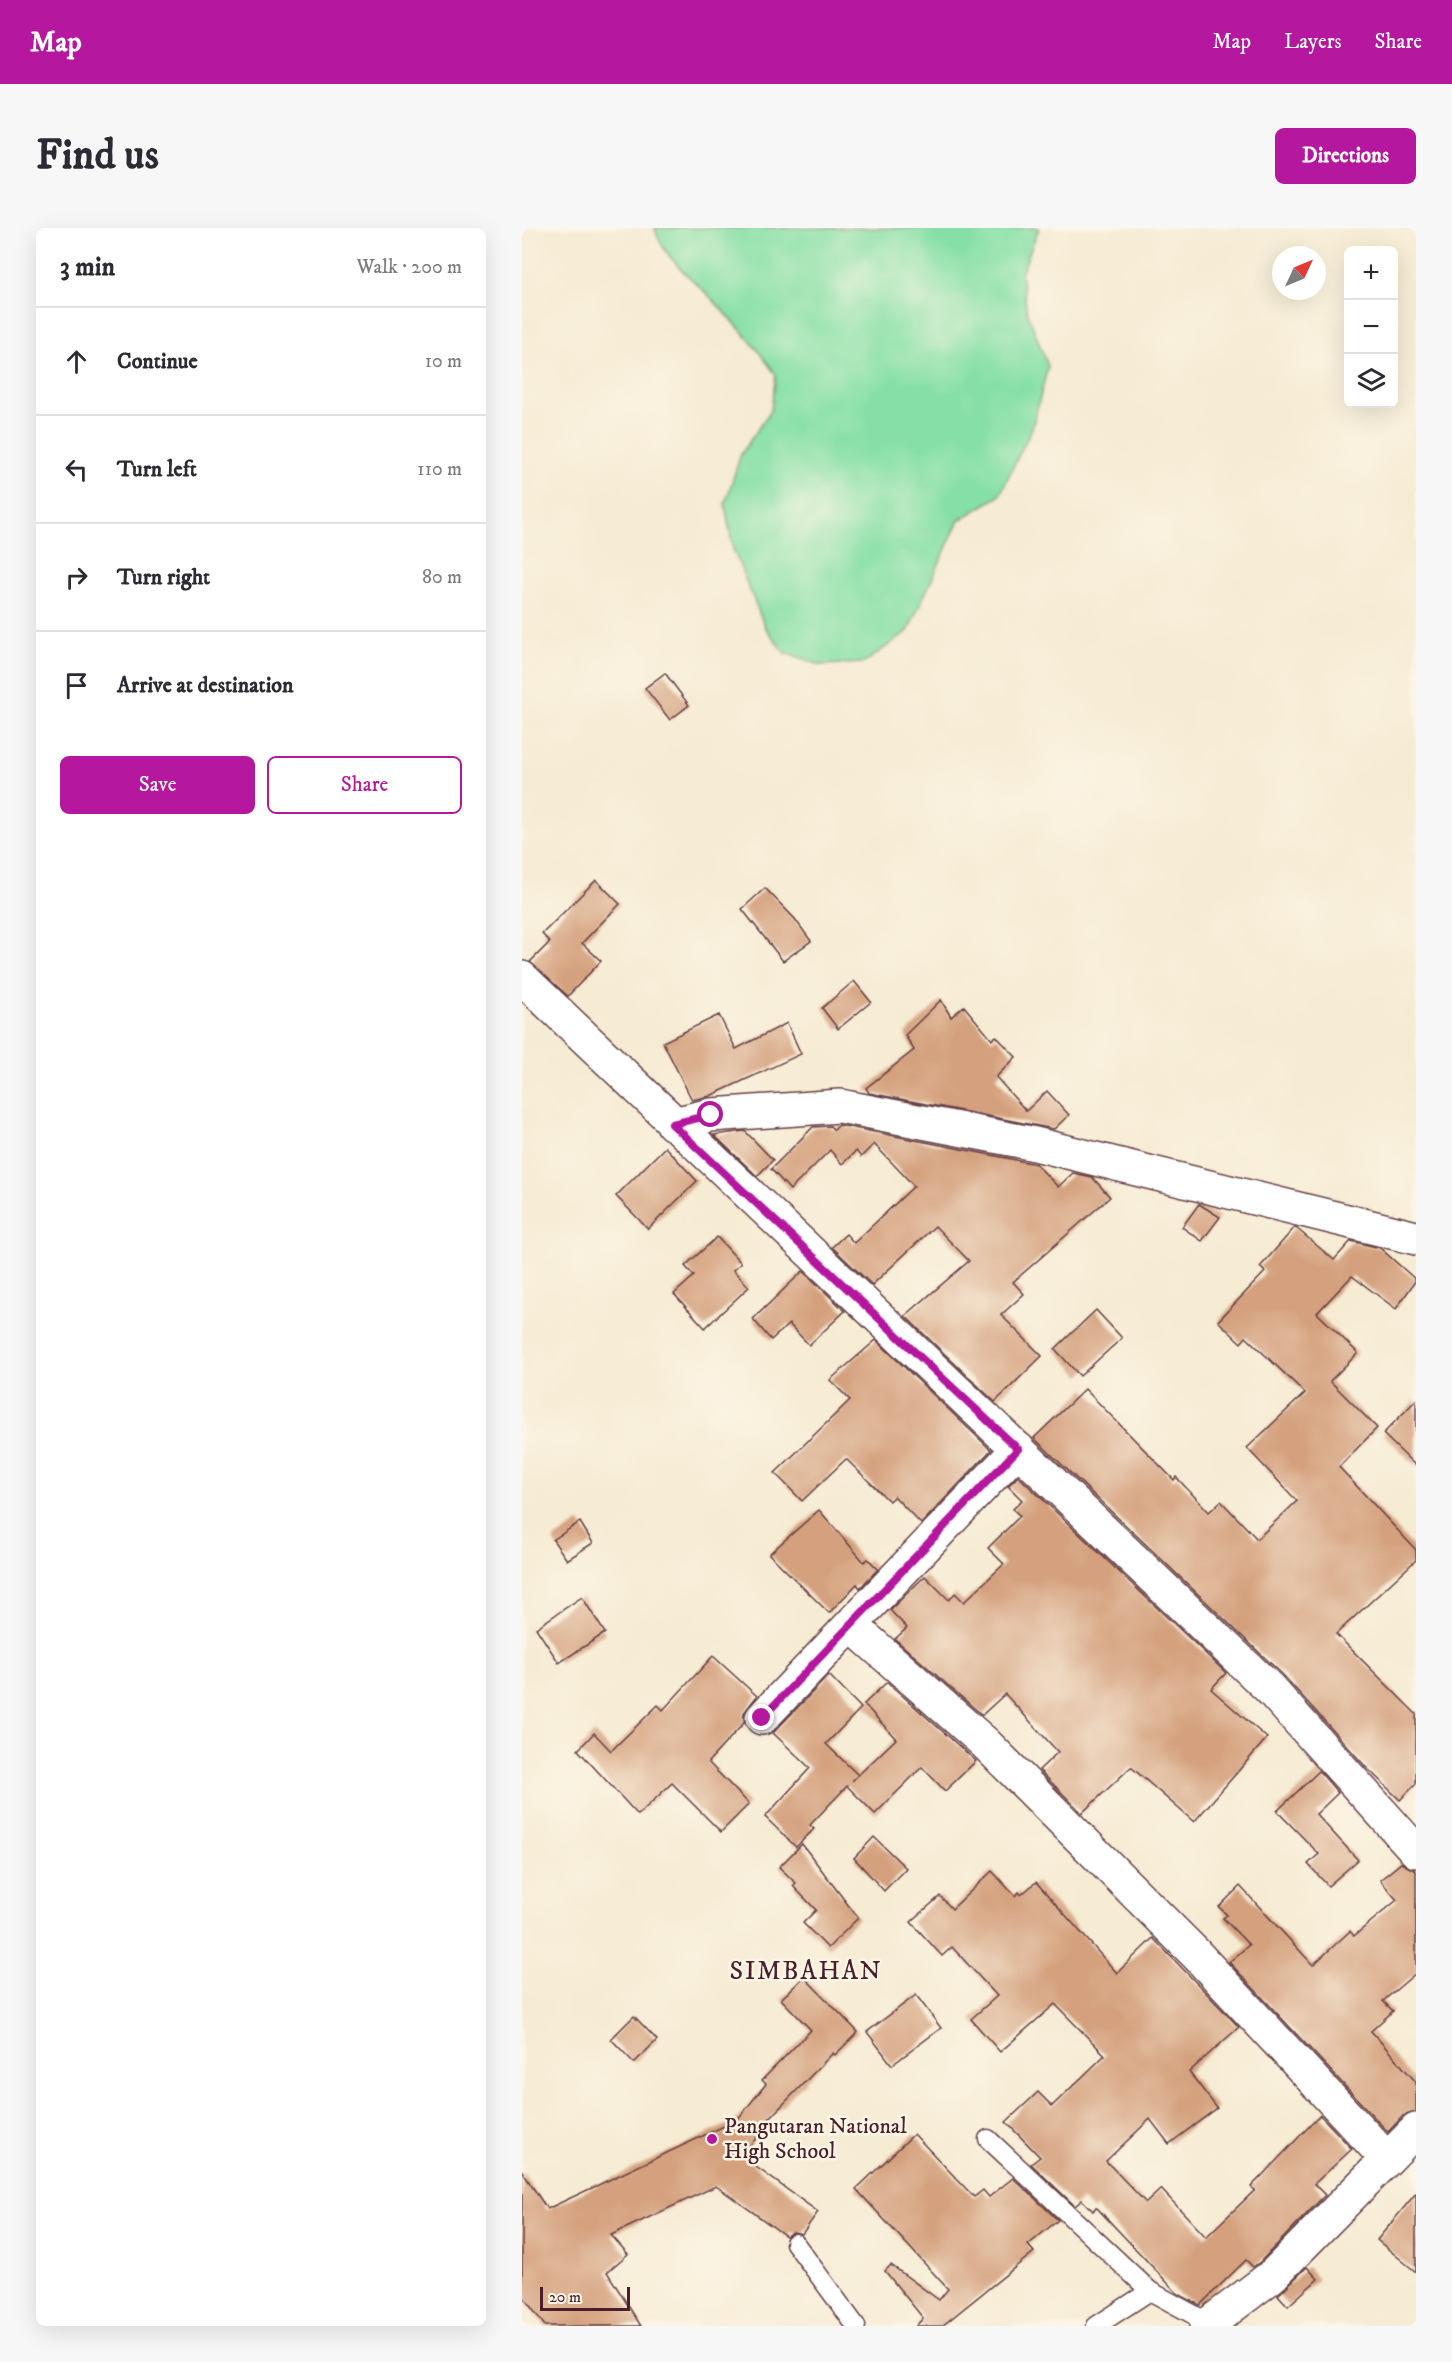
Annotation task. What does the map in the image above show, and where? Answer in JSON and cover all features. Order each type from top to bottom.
[{"type":"street","points":[[522,978],[672,1124],[1270,1689],[1416,1851]]},
{"type":"street","points":[[672,1124],[711,1115],[840,1106],[1035,1144],[1416,1238]]},
{"type":"street","points":[[762,1718],[1018,1449]]},
{"type":"street","points":[[852,1626],[985,1743],[1196,1954],[1387,2159]]},
{"type":"street","points":[[1208,2325],[1272,2276],[1416,2130]]},
{"type":"lane","points":[[988,2139],[1150,2291],[1208,2325]]},
{"type":"lane","points":[[795,2243],[856,2326]]},
{"type":"lane","points":[[1096,2326],[1150,2291]]},
{"type":"green space","points":[[655,228],[1039,228],[1021,274],[1027,312],[1048,366],[1032,428],[999,496],[959,520],[908,631],[864,663],[820,665],[784,652],[765,627],[733,549],[725,504],[741,454],[771,410],[776,375],[738,327],[671,258],[658,238]]},
{"type":"building","points":[[665,673],[689,705],[670,720],[645,688]]},
{"type":"building","points":[[596,880],[620,904],[582,943],[601,961],[568,996],[530,962],[550,942],[542,934]]},
{"type":"building","points":[[765,888],[795,919],[811,941],[783,961],[742,909]]},
{"type":"building","points":[[854,981],[871,1002],[838,1029],[822,1008]]},
{"type":"building","points":[[941,1000],[951,1017],[964,1006],[992,1040],[996,1036],[1016,1057],[996,1077],[1026,1111],[1047,1091],[1069,1115],[1054,1129],[869,1093],[866,1088],[914,1050],[905,1035]]},
{"type":"building","points":[[719,1015],[736,1049],[787,1023],[801,1054],[710,1096],[692,1100],[663,1042]]},
{"type":"building","points":[[839,1125],[1036,1164],[1058,1187],[1073,1173],[1092,1177],[1110,1197],[1013,1282],[1024,1294],[1001,1315],[1042,1356],[995,1402],[905,1316],[969,1261],[935,1226],[872,1285],[832,1247],[846,1234],[854,1243],[914,1186],[874,1144],[861,1157],[856,1151],[842,1164],[830,1150],[790,1190],[771,1169],[813,1127],[830,1126],[834,1130]]},
{"type":"building","points":[[745,1131],[773,1160],[757,1176],[714,1135]]},
{"type":"building","points":[[665,1147],[697,1181],[648,1229],[616,1196]]},
{"type":"building","points":[[1199,1204],[1220,1217],[1202,1241],[1182,1227]]},
{"type":"building","points":[[1295,1227],[1334,1260],[1351,1241],[1380,1248],[1416,1280],[1396,1309],[1352,1276],[1317,1313],[1358,1353],[1330,1381],[1377,1428],[1339,1467],[1416,1550],[1416,1560],[1336,1634],[1416,1714],[1416,1784],[1400,1800],[1366,1767],[1283,1675],[1034,1438],[1085,1389],[1174,1480],[1176,1477],[1209,1512],[1221,1501],[1257,1539],[1297,1501],[1247,1448],[1305,1393],[1246,1337],[1241,1343],[1218,1321],[1265,1272],[1260,1267]]},
{"type":"building","points":[[717,1237],[741,1263],[733,1270],[749,1287],[705,1328],[674,1294],[694,1276],[685,1266]]},
{"type":"building","points":[[803,1271],[845,1311],[809,1345],[789,1324],[771,1340],[753,1319]]},
{"type":"building","points":[[1096,1310],[1122,1338],[1080,1376],[1055,1349]]},
{"type":"building","points":[[876,1340],[991,1450],[921,1524],[894,1496],[889,1501],[846,1459],[802,1501],[775,1473],[850,1400],[830,1380]]},
{"type":"building","points":[[1416,1400],[1416,1466],[1383,1434]]},
{"type":"building","points":[[1018,1476],[1226,1673],[1211,1689],[1267,1738],[1194,1822],[1131,1767],[1082,1813],[1039,1770],[1058,1752],[1005,1694],[982,1715],[895,1639],[907,1628],[890,1610],[925,1576],[949,1600],[955,1593],[964,1602],[1004,1564],[988,1548],[1020,1516],[1013,1509],[1022,1500],[1008,1486]]},
{"type":"building","points":[[819,1510],[864,1562],[868,1559],[878,1569],[860,1588],[857,1584],[829,1613],[769,1554]]},
{"type":"building","points":[[580,1522],[593,1543],[567,1560],[553,1540]]},
{"type":"building","points":[[582,1597],[605,1633],[559,1663],[536,1628]]},
{"type":"building","points":[[713,1656],[757,1696],[744,1713],[744,1723],[708,1762],[749,1804],[721,1832],[672,1783],[638,1815],[578,1750],[594,1733],[611,1751],[658,1705],[663,1710]]},
{"type":"building","points":[[829,1675],[861,1708],[826,1744],[858,1775],[852,1781],[896,1739],[864,1704],[887,1682],[976,1761],[945,1791],[922,1767],[875,1814],[847,1786],[810,1825],[814,1829],[796,1847],[765,1817],[810,1768],[773,1733]]},
{"type":"building","points":[[1319,1771],[1338,1793],[1316,1814],[1358,1860],[1328,1886],[1308,1864],[1319,1854],[1277,1811]]},
{"type":"building","points":[[874,1837],[906,1868],[884,1891],[854,1858]]},
{"type":"building","points":[[802,1844],[858,1918],[828,1948],[803,1923],[816,1910],[793,1886],[796,1883],[779,1867]]},
{"type":"building","points":[[1401,1863],[1416,1871],[1416,1973],[1383,2001],[1393,2011],[1371,2031],[1416,2082],[1416,2112],[1403,2116],[1388,2132],[1229,1962],[1249,1945],[1223,1918],[1227,1915],[1219,1907],[1240,1886],[1313,1965],[1350,1931],[1354,1936],[1397,1900],[1380,1880]]},
{"type":"building","points":[[992,1871],[1015,1896],[1019,1892],[1021,1895],[1036,1882],[1117,1973],[1153,1938],[1239,2027],[1189,2072],[1217,2108],[1169,2144],[1150,2119],[1106,2161],[1146,2203],[1161,2189],[1206,2237],[1255,2190],[1251,2187],[1320,2115],[1352,2149],[1314,2184],[1325,2195],[1260,2262],[1253,2267],[1246,2260],[1200,2305],[1178,2294],[1096,2207],[1093,2211],[1082,2200],[1075,2206],[1031,2164],[1040,2157],[1006,2122],[1038,2092],[1052,2106],[1105,2055],[1055,2004],[1000,2052],[971,2019],[997,1996],[952,1947],[942,1956],[911,1922],[940,1896],[952,1909]]},
{"type":"building","points":[[804,1977],[858,2032],[835,2055],[833,2053],[765,2123],[767,2125],[741,2156],[818,2212],[802,2234],[793,2232],[786,2236],[716,2186],[611,2235],[628,2254],[607,2272],[641,2326],[545,2326],[522,2295],[522,2171],[547,2209],[737,2120],[766,2084],[762,2080],[811,2030],[781,1999]]},
{"type":"building","points":[[916,1995],[941,2028],[892,2065],[867,2032]]},
{"type":"building","points":[[634,2016],[657,2040],[634,2063],[611,2039]]},
{"type":"building","points":[[914,2134],[974,2197],[983,2190],[989,2197],[1013,2178],[1058,2220],[1028,2245],[1034,2252],[942,2326],[916,2326],[923,2318],[885,2271],[891,2265],[939,2300],[948,2289],[856,2189]]},
{"type":"building","points":[[1416,2193],[1416,2272],[1377,2240]]},
{"type":"building","points":[[1307,2267],[1318,2279],[1288,2306],[1278,2295]]},
{"type":"place","name":"Pangutaran National High School","points":[[712,2139]]},
{"type":"district","name":"SIMBAHAN","points":[[806,1971]]},
{"type":"route","points":[[711,1115],[672,1124],[1018,1449],[762,1718]]}]
